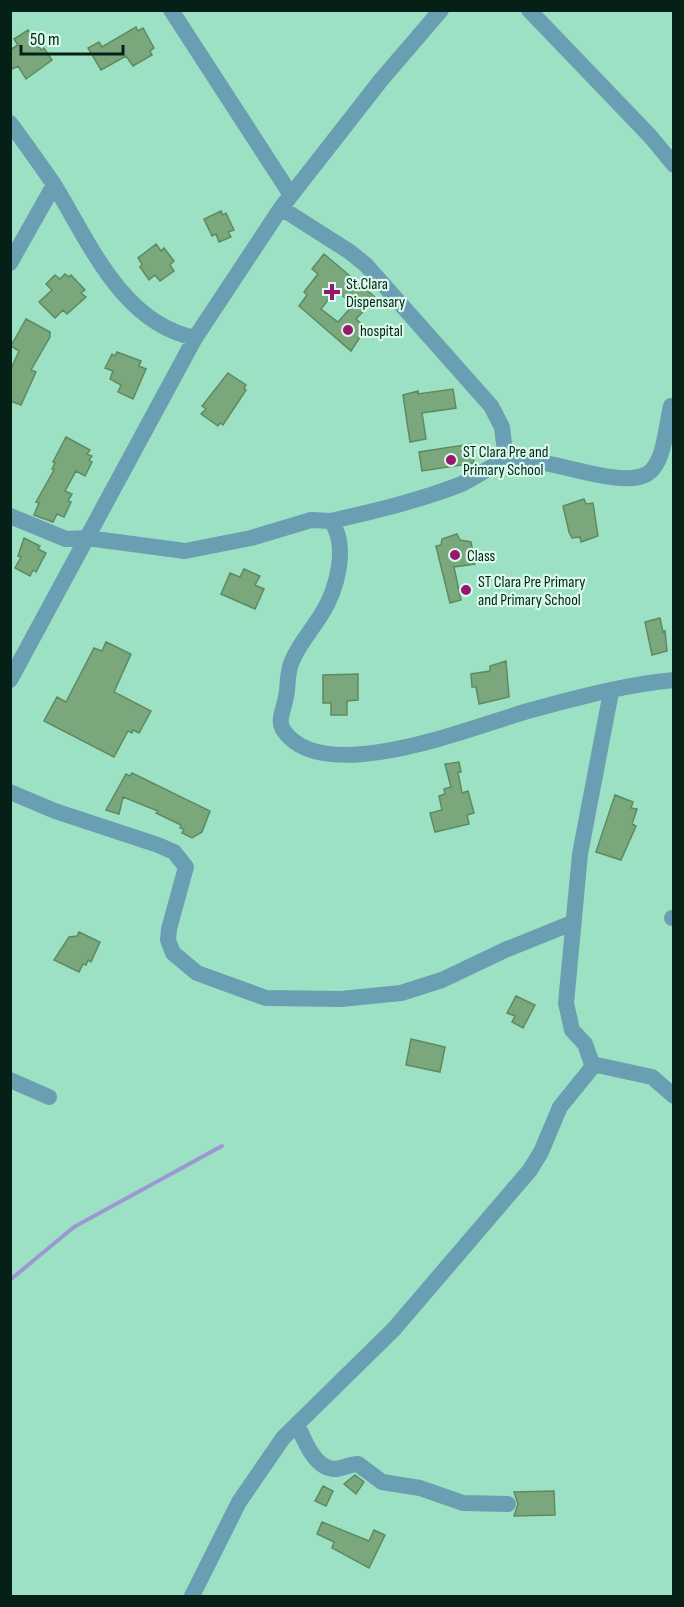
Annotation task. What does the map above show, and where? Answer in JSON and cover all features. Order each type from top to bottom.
[{"type":"street","points":[[171,10],[291,195]]},
{"type":"street","points":[[10,680],[195,338],[281,208],[381,80],[441,10]]},
{"type":"street","points":[[529,10],[630,115],[674,165]]},
{"type":"street","points":[[10,123],[54,185],[100,262],[137,308],[167,329],[195,338]]},
{"type":"street","points":[[10,263],[54,185]]},
{"type":"street","points":[[281,208],[350,252],[384,284],[491,406],[502,427],[506,461]]},
{"type":"street","points":[[10,516],[66,539],[87,538],[184,550],[251,538],[311,520],[331,520],[442,491],[506,461],[521,459],[566,466],[611,478],[627,479],[643,476],[655,467],[673,407]]},
{"type":"street","points":[[331,520],[339,536],[338,568],[324,610],[303,640],[289,667],[287,695],[280,718],[282,729],[291,740],[329,754],[393,750],[445,737],[534,709],[645,683],[674,680]]},
{"type":"street","points":[[192,1596],[252,1480],[283,1438],[410,1312],[486,1219],[530,1170],[541,1152],[560,1107],[590,1070],[592,1064],[585,1044],[572,1030],[567,1016],[572,923],[580,854],[611,692]]},
{"type":"street","points":[[10,792],[55,811],[139,838],[174,852],[186,867],[169,929],[168,940],[173,953],[197,973],[266,998],[340,999],[412,990],[442,980],[505,950],[572,923]]},
{"type":"street","points":[[592,1064],[645,1075],[664,1086],[674,1096]]},
{"type":"street","points":[[10,1080],[49,1097]]},
{"type":"street","points":[[297,1424],[310,1451],[327,1467],[334,1469],[358,1464],[382,1482],[420,1488],[463,1503],[508,1504]]},
{"type":"building","points":[[136,27],[138,31],[143,28],[154,48],[150,51],[152,55],[133,66],[126,56],[101,70],[88,48],[99,42],[102,47]]},
{"type":"building","points":[[28,30],[41,50],[44,48],[52,60],[26,79],[18,66],[10,70],[10,50],[18,45],[14,39]]},
{"type":"building","points":[[221,211],[223,215],[226,213],[234,230],[228,232],[231,237],[219,242],[216,234],[212,236],[204,219]]},
{"type":"building","points":[[156,244],[161,251],[164,248],[174,261],[170,265],[174,271],[160,281],[155,275],[149,280],[140,267],[142,264],[138,258]]},
{"type":"building","points":[[324,254],[376,298],[356,319],[366,328],[351,351],[299,306],[307,295],[304,292],[318,274],[312,269]],"holes":[[[336,290],[353,305],[338,322],[321,309]]]},
{"type":"building","points":[[65,274],[69,277],[71,275],[85,290],[81,293],[86,297],[67,314],[63,310],[55,318],[39,302],[52,290],[46,284],[55,275],[60,279]]},
{"type":"building","points":[[26,319],[50,332],[50,337],[31,370],[36,372],[21,405],[10,401],[10,371],[19,351],[11,346]]},
{"type":"building","points":[[117,352],[141,361],[139,366],[146,369],[133,399],[118,392],[121,385],[110,379],[113,371],[105,368],[112,354],[115,356]]},
{"type":"building","points":[[228,373],[246,385],[244,388],[246,390],[223,425],[220,423],[218,426],[201,414],[206,409],[202,406]]},
{"type":"building","points":[[453,389],[456,408],[422,413],[426,439],[410,442],[403,395],[418,391],[418,394]]},
{"type":"building","points":[[66,437],[90,450],[87,454],[92,456],[89,460],[92,462],[85,476],[76,471],[65,491],[72,494],[68,501],[71,502],[64,517],[57,514],[53,522],[34,515],[39,503],[36,502],[54,470],[52,469],[55,463],[53,462]]},
{"type":"building","points":[[471,444],[474,463],[422,471],[419,452]]},
{"type":"building","points":[[584,499],[586,504],[593,503],[598,536],[581,542],[580,537],[572,538],[569,532],[563,506]]},
{"type":"building","name":"Class","points":[[457,534],[460,540],[471,542],[475,564],[454,567],[461,600],[450,603],[436,546],[441,545],[442,539]]},
{"type":"building","points":[[24,538],[40,546],[38,549],[46,553],[36,572],[33,570],[30,576],[15,568],[21,557],[18,556]]},
{"type":"building","points":[[244,569],[260,576],[255,585],[264,589],[255,609],[221,594],[230,573],[240,577]]},
{"type":"building","points":[[660,618],[663,632],[665,631],[667,651],[652,655],[645,622]]},
{"type":"building","points":[[106,642],[131,654],[114,692],[151,711],[139,733],[133,730],[132,733],[128,731],[114,757],[44,721],[57,697],[66,702],[94,648],[102,651]]},
{"type":"building","points":[[506,661],[509,697],[479,704],[476,687],[472,687],[471,674],[490,671],[490,666]]},
{"type":"building","points":[[358,674],[358,700],[347,701],[347,715],[331,715],[331,703],[323,703],[323,675]]},
{"type":"building","points":[[459,762],[461,772],[458,772],[462,793],[468,791],[474,813],[467,815],[469,824],[435,832],[430,813],[442,810],[439,796],[445,794],[444,789],[451,787],[445,764]]},
{"type":"building","points":[[132,773],[210,811],[202,832],[192,838],[182,833],[184,829],[180,828],[181,825],[156,813],[158,811],[123,797],[119,814],[106,810],[126,774],[130,776]]},
{"type":"building","points":[[615,795],[633,802],[631,808],[637,809],[632,824],[636,826],[621,860],[596,852]]},
{"type":"building","points":[[79,932],[100,942],[91,962],[88,960],[86,965],[83,964],[79,972],[54,960],[69,937],[77,936]]},
{"type":"building","points":[[516,996],[535,1005],[523,1028],[512,1022],[515,1016],[507,1013]]},
{"type":"building","points":[[411,1039],[445,1047],[440,1072],[406,1065]]},
{"type":"building","points":[[355,1475],[364,1482],[356,1494],[344,1484]]},
{"type":"building","points":[[323,1486],[333,1491],[326,1506],[315,1501]]},
{"type":"building","points":[[554,1491],[555,1515],[514,1516],[518,1504],[514,1492]]},
{"type":"building","points":[[322,1522],[369,1541],[374,1530],[385,1535],[369,1568],[332,1548],[334,1542],[317,1534]]},
{"type":"waterway","points":[[10,1280],[74,1227],[222,1146]]},
{"type":"place","name":"St.Clara Dispensary","points":[[332,292]]},
{"type":"place","name":"hospital","points":[[348,330]]},
{"type":"place","name":"ST Clara Pre and Primary School","points":[[451,460]]},
{"type":"place","name":"Class","points":[[455,555]]},
{"type":"place","name":"ST Clara Pre Primary and Primary School","points":[[466,590]]}]
